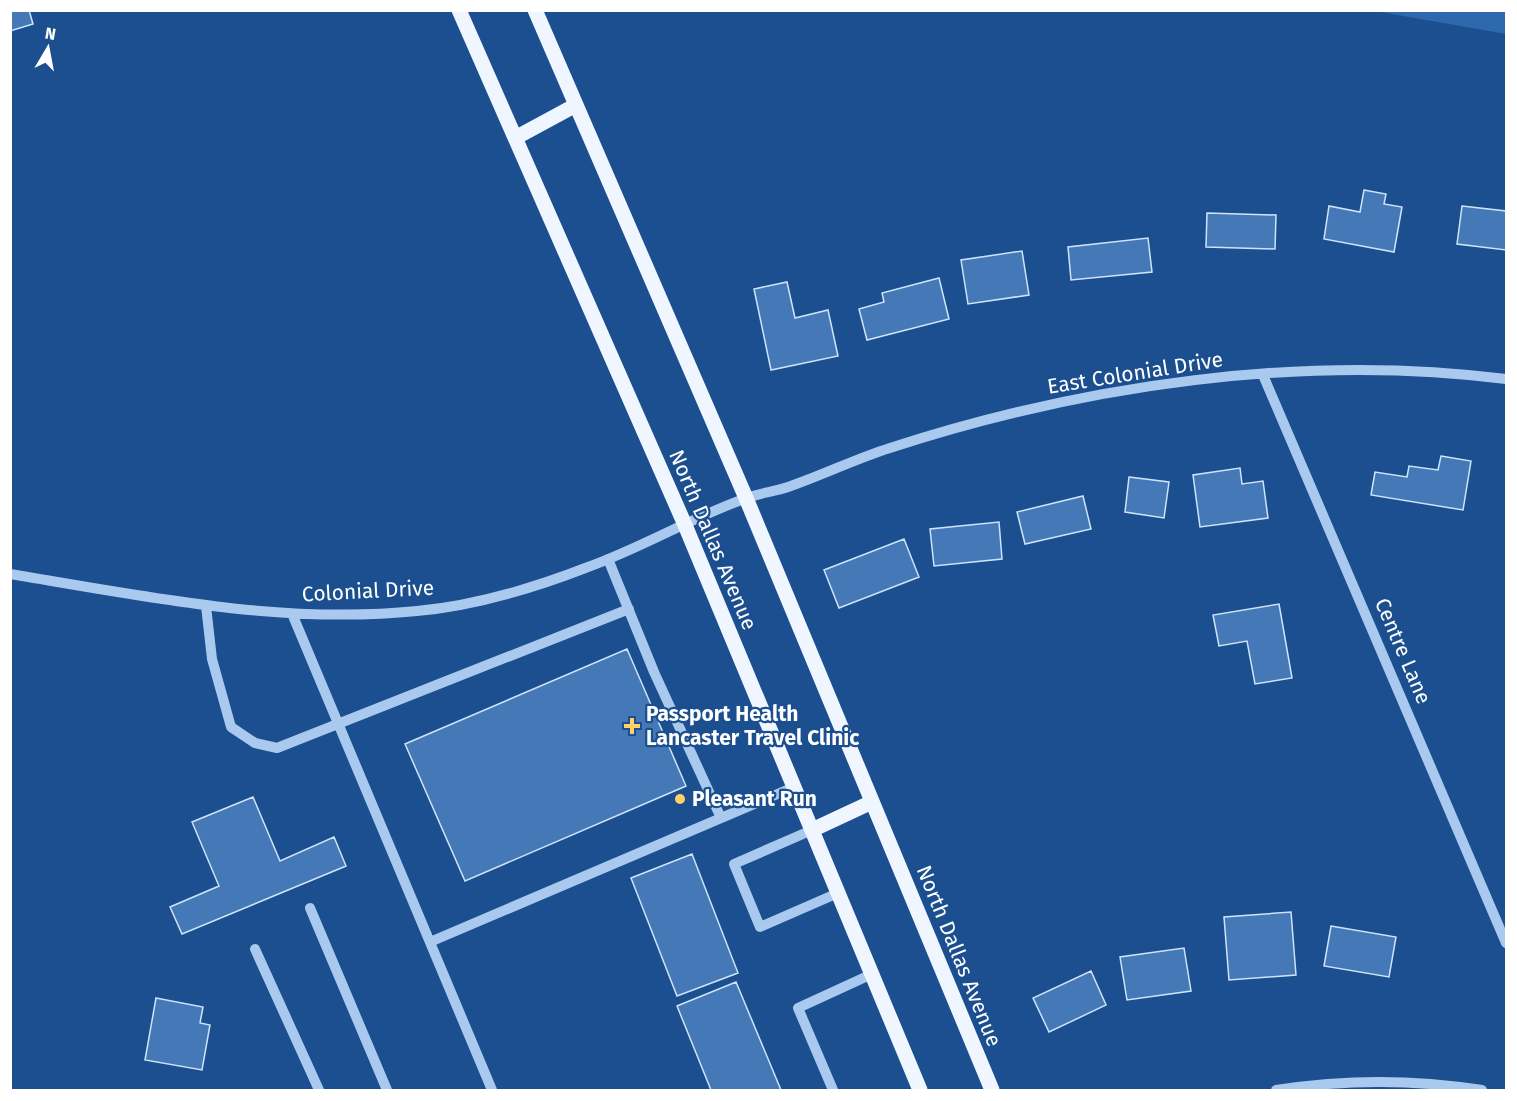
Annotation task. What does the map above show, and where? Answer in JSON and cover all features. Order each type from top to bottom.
[{"type":"main road","name":"North Dallas Avenue","points":[[459,10],[685,525],[920,1090]]},
{"type":"main road","name":"North Dallas Avenue","points":[[535,10],[746,498],[992,1090]]},
{"type":"main road","points":[[515,138],[576,105]]},
{"type":"main road","points":[[812,830],[872,802]]},
{"type":"street","name":"East Colonial Drive","points":[[746,498],[787,487],[888,449],[976,423],[1098,394],[1201,380],[1342,370],[1456,373],[1506,379]]},
{"type":"street","name":"Centre Lane","points":[[1263,375],[1506,943]]},
{"type":"street","name":"Colonial Drive","points":[[10,574],[206,606],[293,615],[418,611],[504,595],[608,559],[746,498]]},
{"type":"street","points":[[608,559],[654,672],[722,818]]},
{"type":"street","points":[[206,606],[212,659],[231,727],[255,743],[277,748],[628,609]]},
{"type":"street","points":[[293,615],[492,1090]]},
{"type":"street","points":[[430,942],[794,787]]},
{"type":"street","points":[[812,830],[734,864],[760,927],[838,893]]},
{"type":"street","points":[[310,908],[387,1090]]},
{"type":"street","points":[[255,949],[320,1090]]},
{"type":"street","points":[[833,1090],[798,1008],[872,974]]},
{"type":"street","points":[[1276,1090],[1359,1080],[1407,1081],[1482,1090]]},
{"type":"shaded area","points":[[1375,11],[1506,11],[1506,34]]},
{"type":"building","points":[[10,10],[29,10],[33,24],[10,31]]},
{"type":"building","points":[[1364,190],[1386,194],[1384,204],[1402,207],[1394,252],[1324,239],[1329,206],[1360,212]]},
{"type":"building","points":[[1462,206],[1506,211],[1506,250],[1457,244]]},
{"type":"building","points":[[1207,213],[1276,215],[1275,249],[1206,247]]},
{"type":"building","points":[[1148,238],[1152,272],[1071,280],[1068,247]]},
{"type":"building","points":[[1022,251],[1029,295],[968,304],[961,260]]},
{"type":"building","points":[[939,278],[949,319],[867,340],[859,309],[884,302],[882,293]]},
{"type":"building","points":[[787,282],[795,318],[828,310],[838,356],[771,370],[754,289]]},
{"type":"building","points":[[1441,456],[1471,461],[1463,510],[1371,495],[1375,472],[1407,477],[1409,466],[1438,470]]},
{"type":"building","points":[[1240,468],[1242,484],[1263,481],[1268,518],[1200,527],[1193,475]]},
{"type":"building","points":[[1129,477],[1169,482],[1164,518],[1125,512]]},
{"type":"building","points":[[1083,496],[1091,529],[1025,544],[1017,512]]},
{"type":"building","points":[[999,522],[1002,559],[934,566],[930,529]]},
{"type":"building","points":[[904,539],[919,577],[839,608],[824,570]]},
{"type":"building","points":[[1279,604],[1292,678],[1255,684],[1247,641],[1219,646],[1213,615]]},
{"type":"building","points":[[627,649],[686,786],[465,881],[405,744]]},
{"type":"building","points":[[253,797],[280,861],[334,837],[346,866],[182,934],[170,907],[219,886],[192,822]]},
{"type":"building","points":[[692,854],[738,973],[677,996],[631,878]]},
{"type":"building","points":[[1291,912],[1296,975],[1229,980],[1224,917]]},
{"type":"building","points":[[1331,926],[1396,937],[1389,977],[1324,966]]},
{"type":"building","points":[[1184,948],[1191,991],[1127,1000],[1120,957]]},
{"type":"building","points":[[1091,971],[1106,1005],[1049,1032],[1033,998]]},
{"type":"building","points":[[736,982],[781,1090],[711,1090],[677,1006]]},
{"type":"building","points":[[156,998],[203,1007],[200,1023],[210,1025],[202,1070],[145,1060]]},
{"type":"place","name":"Passport Health Lancaster Travel Clinic","points":[[632,726]]},
{"type":"place","name":"Pleasant Run","points":[[680,799]]}]
